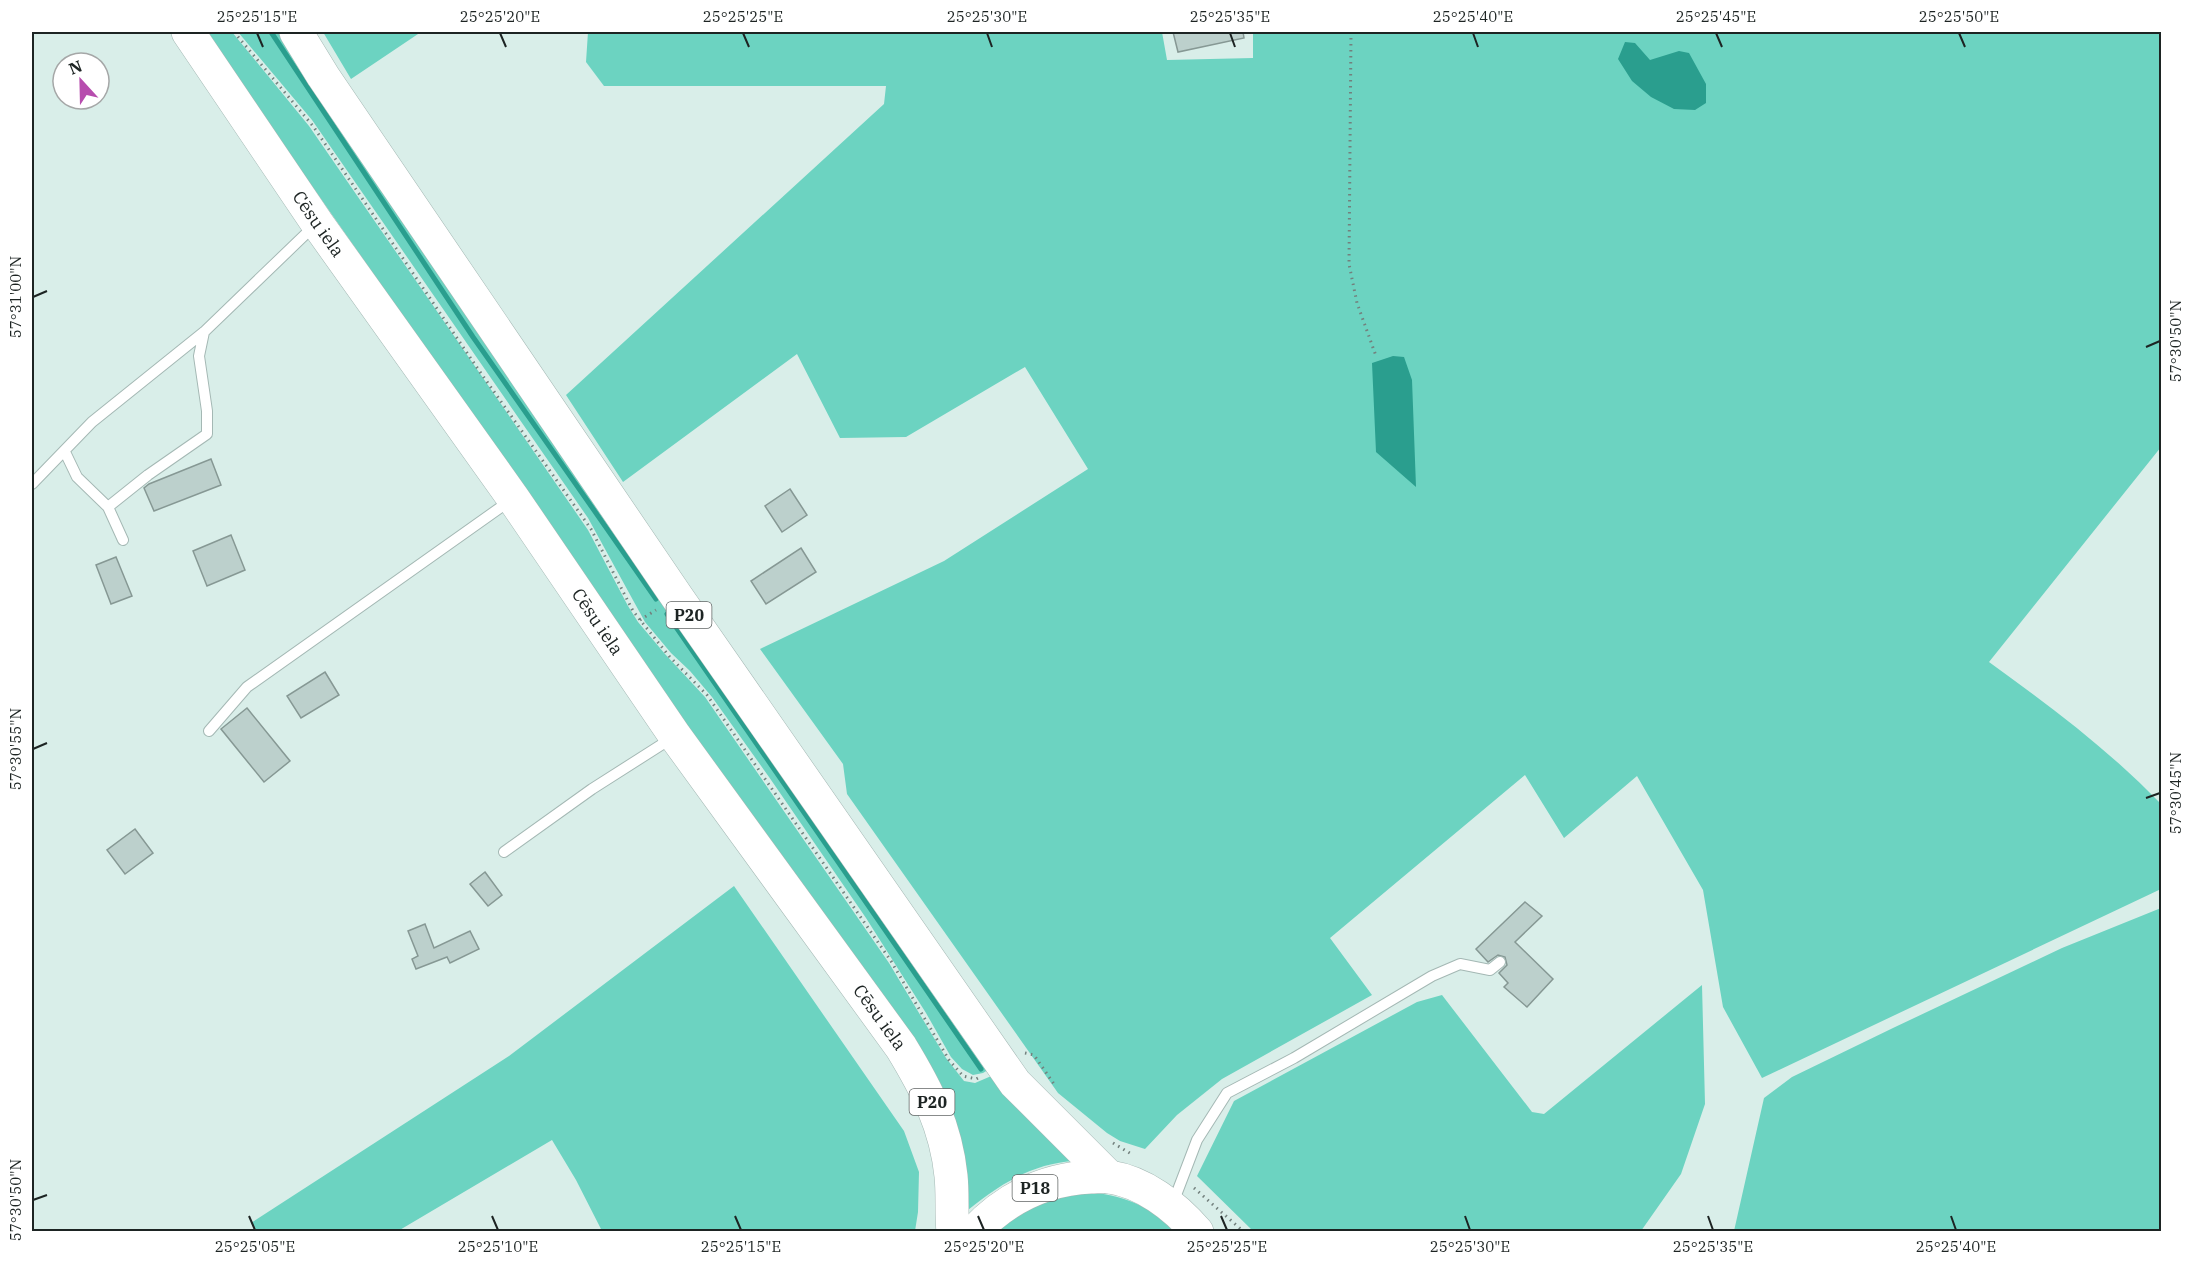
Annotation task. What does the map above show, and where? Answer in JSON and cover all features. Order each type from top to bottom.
[{"type":"main road","name":"Cēsu iela","points":[[188,32],[317,223],[513,498],[675,736],[901,1047],[925,1086],[942,1128],[951,1177],[953,1232]]},
{"type":"main road","name":"P20","points":[[296,32],[323,76],[677,597],[1015,1083],[1109,1177]]},
{"type":"main road","name":"P18","points":[[974,1232],[986,1219],[1028,1191],[1068,1178],[1109,1177],[1181,1196],[1197,1232]]},
{"type":"lane","points":[[32,484],[92,422],[204,332],[317,223]]},
{"type":"lane","points":[[108,507],[148,475],[207,434],[207,411],[199,356],[204,332]]},
{"type":"lane","points":[[65,452],[77,477],[108,507],[123,540]]},
{"type":"lane","points":[[209,731],[247,687],[513,498]]},
{"type":"lane","points":[[504,852],[592,789],[675,736]]},
{"type":"lane","points":[[1181,1196],[1197,1140],[1227,1093],[1294,1058],[1432,976],[1460,964],[1490,970],[1500,962]]},
{"type":"path","points":[[234,32],[312,126],[591,530],[633,611],[669,656],[714,705],[891,961],[949,1060],[963,1076],[976,1079],[983,1076]]},
{"type":"path","points":[[1351,32],[1349,264],[1357,303],[1376,357]]},
{"type":"path","points":[[1022,1053],[1034,1056],[1054,1084]]},
{"type":"path","points":[[1107,1139],[1135,1156]]},
{"type":"path","points":[[1181,1196],[1244,1232]]},
{"type":"shaded area","points":[[204,32],[232,32],[309,126],[588,530],[638,622],[705,697],[889,963],[946,1058],[964,1081],[975,1083],[996,1074],[1075,1161],[1043,1166],[1014,1178],[987,1195],[962,1215],[958,1138],[403,316]]},
{"type":"shaded area","points":[[238,32],[282,32],[991,1068],[973,1075],[962,1069],[951,1057],[866,918],[712,697],[645,622],[588,518],[312,120]]},
{"type":"shaded area","points":[[323,32],[421,32],[351,79]]},
{"type":"shaded area","points":[[588,32],[1162,32],[1167,60],[1253,58],[1253,32],[2161,32],[2161,447],[1989,662],[2100,747],[2161,804],[2161,889],[1762,1078],[1723,1007],[1703,890],[1637,776],[1564,838],[1525,775],[1330,938],[1372,995],[1222,1079],[1177,1115],[1145,1149],[1120,1141],[1058,1093],[847,794],[843,764],[760,649],[944,561],[1088,469],[1025,367],[906,437],[840,438],[797,354],[623,482],[566,395],[884,104],[886,86],[604,86],[586,62]]},
{"type":"shaded area","points":[[1625,42],[1635,43],[1650,60],[1679,51],[1689,53],[1706,84],[1706,103],[1695,110],[1674,109],[1651,97],[1632,81],[1618,59]]},
{"type":"shaded area","points":[[1393,356],[1404,357],[1412,380],[1416,487],[1376,452],[1372,363]]},
{"type":"shaded area","points":[[734,886],[904,1131],[919,1172],[915,1231],[602,1231],[552,1140],[398,1231],[256,1231],[251,1223],[509,1056]]},
{"type":"shaded area","points":[[2161,908],[2161,1231],[1734,1231],[1764,1098],[1792,1077],[1893,1028],[2062,948]]},
{"type":"shaded area","points":[[1702,985],[1705,1104],[1681,1174],[1641,1231],[1253,1231],[1197,1176],[1234,1101],[1417,1002],[1442,995],[1532,1112],[1544,1114]]},
{"type":"shaded area","points":[[1085,1192],[1111,1195],[1135,1203],[1157,1215],[1178,1232],[991,1232],[1045,1199]]},
{"type":"building","points":[[1173,32],[1243,32],[1244,38],[1178,52]]},
{"type":"building","points":[[211,459],[221,485],[154,511],[144,488]]},
{"type":"building","points":[[790,489],[807,515],[782,532],[765,506]]},
{"type":"building","points":[[231,535],[245,570],[207,586],[193,551]]},
{"type":"building","points":[[801,548],[816,572],[766,604],[751,581]]},
{"type":"building","points":[[116,557],[132,596],[111,604],[96,565]]},
{"type":"building","points":[[325,672],[339,695],[301,718],[287,696]]},
{"type":"building","points":[[247,708],[290,761],[264,782],[221,729]]},
{"type":"building","points":[[135,829],[153,853],[125,874],[107,850]]},
{"type":"building","points":[[485,872],[502,895],[488,906],[470,884]]},
{"type":"building","points":[[1525,902],[1542,916],[1515,942],[1553,979],[1527,1007],[1504,987],[1508,983],[1499,973],[1507,965],[1505,957],[1498,955],[1488,962],[1476,949]]},
{"type":"building","points":[[425,924],[434,948],[470,931],[479,949],[450,963],[447,957],[416,969],[412,959],[418,956],[408,931]]},
{"type":"waterway","points":[[271,32],[473,337],[656,599]]},
{"type":"waterway","points":[[667,614],[981,1069]]}]
